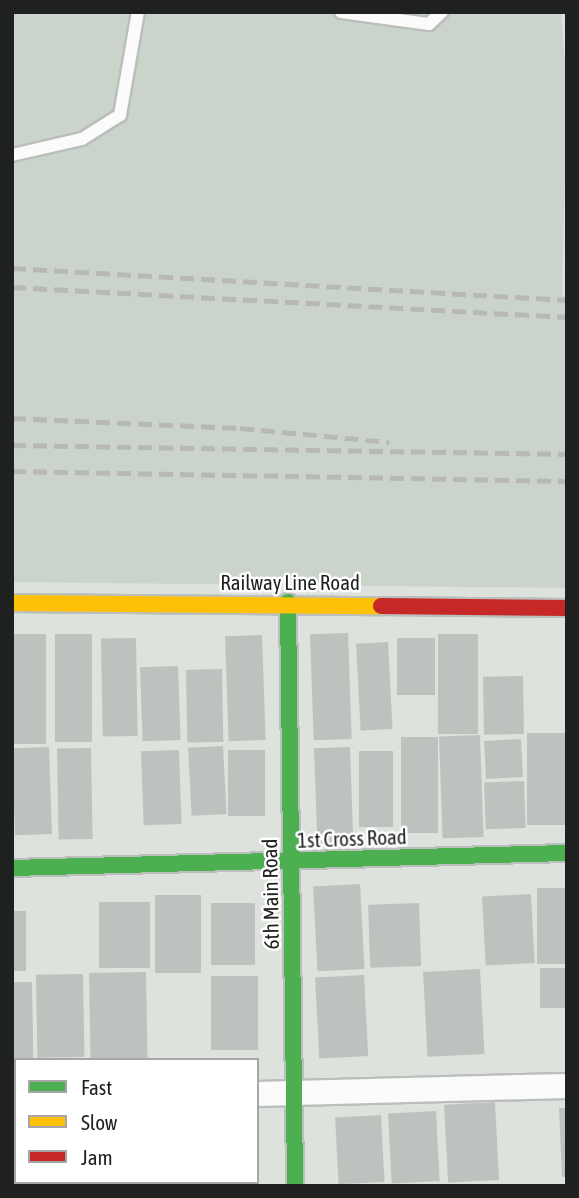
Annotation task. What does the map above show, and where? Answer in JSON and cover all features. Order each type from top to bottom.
[{"type":"street","name":"Railway Line Road","points":[[12,603],[288,602],[567,608]]},
{"type":"street","name":"6th Main Road","points":[[288,602],[295,1186]]},
{"type":"street","name":"1st Cross Road","points":[[12,868],[567,853]]},
{"type":"street","points":[[259,1094],[567,1086]]},
{"type":"lane","points":[[12,155],[82,139],[120,115],[138,12]]},
{"type":"lane","points":[[341,12],[429,24],[442,12]]},
{"type":"shaded area","points":[[12,12],[561,12],[567,89],[562,294],[567,299],[567,588],[12,582]]},
{"type":"building","points":[[348,633],[352,739],[314,740],[310,634]]},
{"type":"building","points":[[12,634],[46,634],[46,744],[12,744]]},
{"type":"building","points":[[55,634],[92,634],[92,742],[55,742]]},
{"type":"building","points":[[438,634],[478,634],[478,734],[438,734]]},
{"type":"building","points":[[262,635],[266,740],[229,741],[225,636]]},
{"type":"building","points":[[136,638],[138,736],[103,737],[101,639]]},
{"type":"building","points":[[397,638],[435,638],[435,695],[397,695]]},
{"type":"building","points":[[388,642],[393,729],[361,731],[356,644]]},
{"type":"building","points":[[178,666],[181,740],[143,741],[140,667]]},
{"type":"building","points":[[222,669],[223,742],[187,743],[186,670]]},
{"type":"building","points":[[523,676],[524,734],[484,735],[483,677]]},
{"type":"building","points":[[527,733],[567,733],[567,825],[527,825]]},
{"type":"building","points":[[480,735],[484,837],[443,838],[439,736]]},
{"type":"building","points":[[401,737],[438,737],[438,833],[401,833]]},
{"type":"building","points":[[521,739],[523,777],[486,779],[484,741]]},
{"type":"building","points":[[223,746],[227,814],[192,816],[188,748]]},
{"type":"building","points":[[49,747],[52,834],[15,835],[12,748]]},
{"type":"building","points":[[350,747],[353,843],[317,844],[314,748]]},
{"type":"building","points":[[91,748],[93,839],[59,840],[57,749]]},
{"type":"building","points":[[179,750],[182,824],[144,825],[141,751]]},
{"type":"building","points":[[228,750],[265,750],[265,816],[228,816]]},
{"type":"building","points":[[359,751],[393,751],[393,827],[359,827]]},
{"type":"building","points":[[524,781],[526,828],[486,829],[484,782]]},
{"type":"building","points":[[360,884],[364,969],[318,971],[313,886]]},
{"type":"building","points":[[537,888],[567,888],[567,964],[537,964]]},
{"type":"building","points":[[531,894],[535,963],[486,965],[482,897]]},
{"type":"building","points":[[155,895],[201,895],[201,973],[155,973]]},
{"type":"building","points":[[99,902],[150,902],[150,968],[99,968]]},
{"type":"building","points":[[211,903],[255,903],[255,965],[211,965]]},
{"type":"building","points":[[419,903],[421,966],[370,968],[368,905]]},
{"type":"building","points":[[12,911],[26,911],[26,971],[12,971]]},
{"type":"building","points":[[540,968],[567,968],[567,1008],[540,1008]]},
{"type":"building","points":[[480,969],[484,1054],[428,1057],[423,972]]},
{"type":"building","points":[[146,972],[148,1058],[90,1058],[89,973]]},
{"type":"building","points":[[83,974],[84,1057],[37,1058],[36,975]]},
{"type":"building","points":[[364,975],[368,1056],[319,1058],[315,978]]},
{"type":"building","points":[[211,976],[258,976],[258,1050],[211,1050]]},
{"type":"building","points":[[12,982],[32,982],[33,1058],[13,1059]]},
{"type":"building","points":[[495,1102],[499,1180],[448,1183],[444,1105]]},
{"type":"building","points":[[559,1108],[567,1108],[567,1177],[562,1177]]},
{"type":"building","points":[[436,1111],[440,1181],[392,1183],[388,1114]]},
{"type":"building","points":[[12,1115],[14,1184],[35,1186],[12,1186]]},
{"type":"building","points":[[381,1115],[385,1182],[339,1184],[335,1117]]},
{"type":"building","points":[[40,1184],[149,1184],[149,1186]]},
{"type":"railway","points":[[12,268],[567,300]]},
{"type":"railway","points":[[12,287],[567,317]]},
{"type":"railway","points":[[12,418],[240,428],[389,442]]},
{"type":"railway","points":[[12,445],[567,454]]},
{"type":"railway","points":[[12,471],[567,481]]},
{"type":"traffic: fast","points":[[288,602],[295,1186]]},
{"type":"traffic: fast","points":[[12,868],[567,853]]},
{"type":"traffic: slow","points":[[12,603],[381,606]]},
{"type":"traffic: jam","points":[[381,606],[567,608]]}]
